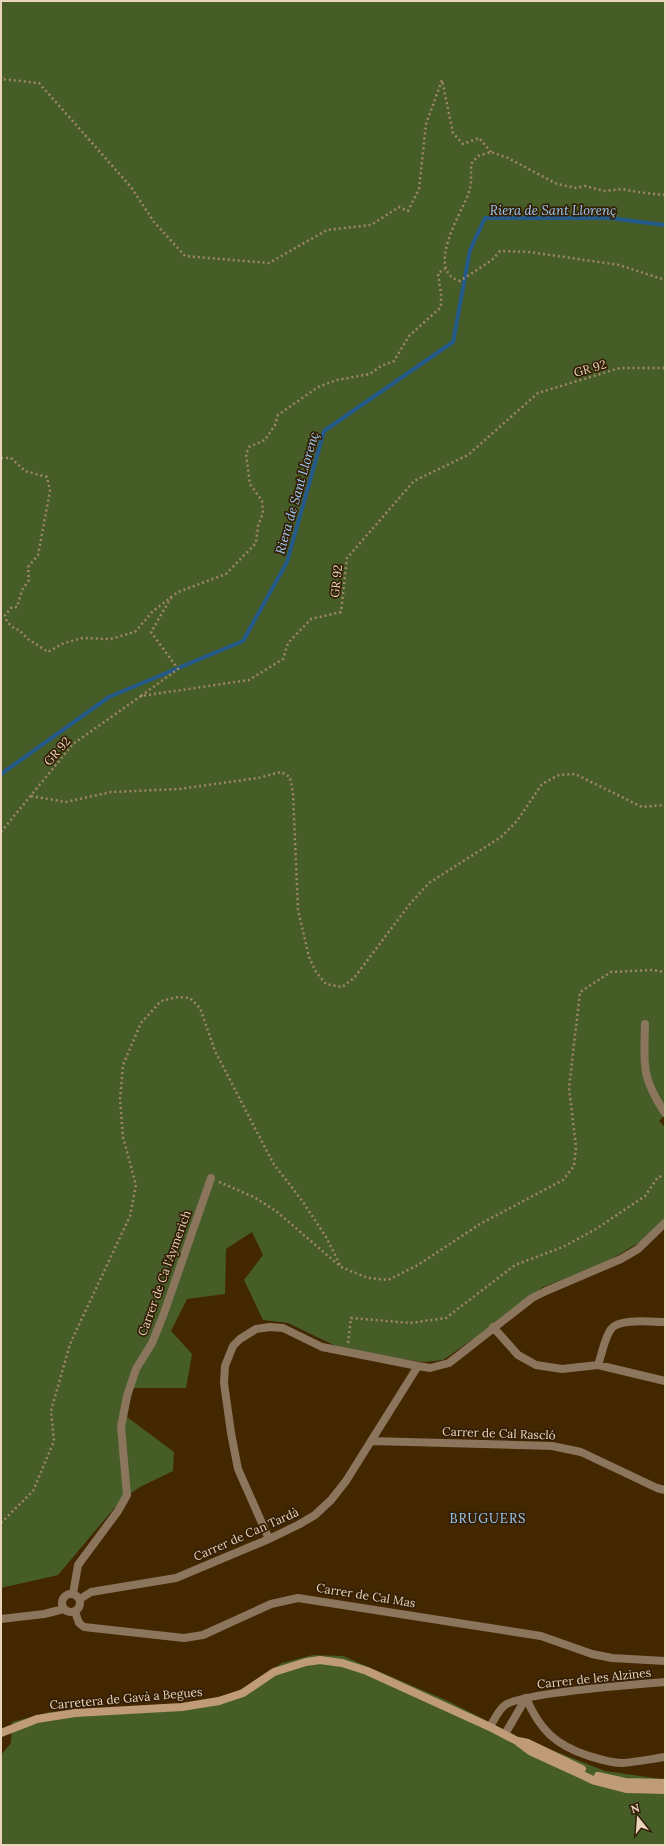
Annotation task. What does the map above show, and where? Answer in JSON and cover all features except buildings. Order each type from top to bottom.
[{"type":"main road","name":"Carretera de Gavà a Begues","points":[[1,1733],[37,1719],[75,1713],[182,1708],[219,1701],[243,1693],[274,1672],[288,1666],[320,1660],[342,1663],[366,1672],[505,1734],[530,1751],[595,1781],[626,1789],[665,1790]]},
{"type":"main road","name":"Carretera de Gavà a Begues","points":[[517,1741],[528,1742],[595,1775],[625,1782],[665,1784]]},
{"type":"street","points":[[645,1024],[644,1065],[647,1083],[665,1113]]},
{"type":"street","name":"Carrer de Ca l'Aymerich","points":[[72,1594],[78,1565],[118,1511],[127,1495],[121,1427],[128,1396],[136,1369],[152,1343],[163,1316],[211,1178]]},
{"type":"street","points":[[269,1539],[238,1469],[224,1383],[224,1366],[228,1356],[233,1346],[248,1333],[256,1329],[270,1327],[283,1328],[322,1347],[430,1368],[449,1363],[532,1298],[622,1259],[638,1249],[665,1223]]},
{"type":"street","points":[[598,1365],[610,1330],[616,1325],[631,1322],[665,1322]]},
{"type":"street","points":[[494,1327],[518,1355],[536,1365],[562,1369],[598,1365],[665,1381]]},
{"type":"street","name":"Carrer de Can Tardà","points":[[80,1599],[91,1592],[176,1578],[269,1539],[315,1515],[331,1500],[346,1482],[418,1366]]},
{"type":"street","name":"Carrer de Cal Rascló","points":[[371,1441],[552,1446],[569,1448],[581,1452],[657,1488],[665,1490]]},
{"type":"street","points":[[72,1594],[80,1599],[80,1607],[75,1612],[69,1613],[62,1605],[63,1599],[68,1595],[72,1594]]},
{"type":"street","name":"Carrer de Cal Mas","points":[[75,1612],[79,1623],[84,1627],[172,1637],[195,1637],[208,1633],[271,1604],[298,1598],[541,1636],[592,1654],[612,1658],[665,1661]]},
{"type":"street","points":[[1,1618],[44,1614],[64,1609]]},
{"type":"street","name":"Carrer de les Alzines","points":[[490,1727],[504,1705],[514,1700],[665,1682]]},
{"type":"street","points":[[526,1698],[535,1718],[550,1736],[564,1746],[580,1753],[621,1763],[665,1757]]},
{"type":"street","name":"Carrer de les Alzines","points":[[505,1734],[526,1698]]},
{"type":"path","points":[[1,76],[2,79],[39,83],[131,187],[154,222],[185,256],[269,263],[327,230],[371,225],[399,207],[408,211],[419,190],[426,124],[442,80],[453,133],[463,144],[480,138],[491,152],[508,158],[557,184],[576,188],[585,186],[605,191],[622,189],[665,195]]},
{"type":"path","points":[[491,152],[478,156],[471,164],[472,180],[468,195],[451,232],[446,253],[446,269],[452,279],[460,281],[492,260],[500,251],[530,252],[619,265],[665,280]]},
{"type":"path","points":[[1,458],[11,458],[25,471],[47,477],[50,491],[38,555],[28,567],[29,580],[22,590],[17,607],[12,607],[5,616],[7,622],[15,629],[19,630],[28,640],[48,652],[64,643],[83,638],[110,639],[135,632],[152,611],[172,597],[185,589],[226,574],[256,543],[258,526],[263,513],[262,501],[250,484],[246,454],[249,447],[264,440],[275,425],[278,415],[318,387],[337,380],[370,374],[381,366],[394,360],[409,336],[441,307],[438,273],[446,269]]},
{"type":"path","name":"GR 92","points":[[1,832],[73,744],[141,696],[249,680],[283,659],[288,643],[311,619],[341,612],[347,558],[414,481],[468,455],[538,393],[620,368],[665,368]]},
{"type":"path","points":[[141,696],[178,669],[151,632],[172,597]]},
{"type":"path","points":[[31,796],[66,802],[111,792],[179,789],[258,778],[281,772],[290,777],[293,793],[298,910],[309,957],[316,972],[326,984],[342,987],[354,978],[409,905],[429,883],[501,837],[517,820],[542,784],[560,775],[575,774],[642,807],[665,805]]},
{"type":"path","points":[[211,1178],[254,1197],[276,1211],[341,1267],[368,1278],[388,1280],[418,1265],[480,1224],[563,1180],[574,1166],[576,1147],[569,1088],[580,992],[611,972],[652,970],[665,972]]},
{"type":"path","points":[[1,1523],[32,1491],[54,1441],[51,1411],[70,1344],[130,1216],[136,1185],[123,1137],[120,1100],[123,1065],[140,1023],[161,1001],[178,997],[190,998],[200,1008],[215,1050],[273,1163],[303,1202],[326,1237],[341,1267]]},
{"type":"path","points":[[348,1352],[351,1318],[410,1323],[446,1318],[516,1264],[563,1248],[596,1229],[645,1196],[658,1177],[665,1176]]},
{"type":"green space","points":[[1,1],[665,1],[665,1115],[659,1121],[665,1127],[665,1219],[640,1242],[603,1264],[543,1287],[502,1319],[443,1360],[424,1362],[348,1352],[288,1323],[263,1320],[244,1280],[263,1255],[252,1232],[226,1249],[225,1294],[187,1299],[171,1331],[192,1354],[186,1388],[133,1388],[127,1417],[174,1452],[173,1471],[140,1487],[122,1499],[58,1575],[1,1588]]},
{"type":"green space","points":[[313,1655],[343,1656],[448,1701],[521,1738],[605,1771],[661,1779],[665,1778],[665,1845],[1,1845],[1,1755],[11,1743],[12,1722],[50,1712],[185,1704],[235,1693],[282,1663]]},
{"type":"waterway","name":"Riera de Sant Llorenç","points":[[1,774],[109,697],[243,641],[287,562],[324,431],[453,342],[470,250],[485,218],[609,218],[665,225]]},
{"type":"district","name":"BRUGUERS","points":[[488,1518]]}]
